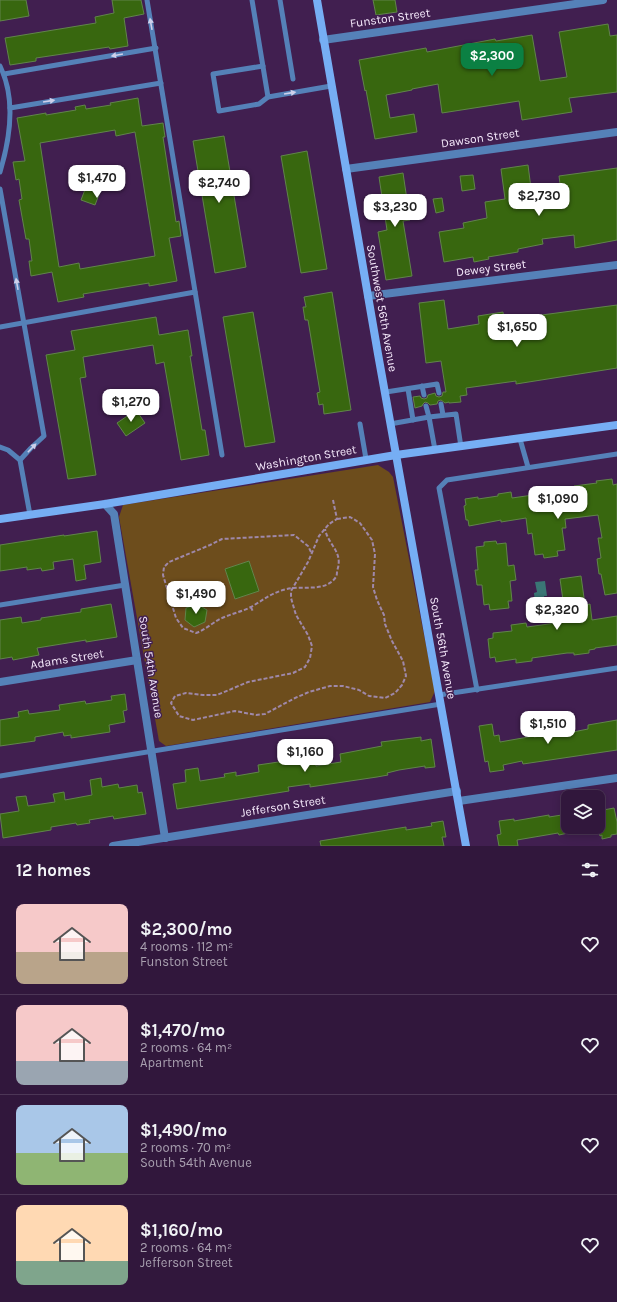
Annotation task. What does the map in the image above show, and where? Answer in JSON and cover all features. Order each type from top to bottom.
[{"type":"street","name":"Southwest 56th Avenue","points":[[316,0],[396,455]]},
{"type":"street","name":"Funston Street","points":[[323,40],[603,0]]},
{"type":"street","name":"Dawson Street","points":[[346,168],[617,132]]},
{"type":"street","name":"Dewey Street","points":[[368,296],[617,265]]},
{"type":"street","name":"Washington Street","points":[[0,520],[105,504],[366,459],[617,425]]},
{"type":"street","name":"South 56th Avenue","points":[[396,455],[466,846]]},
{"type":"street","name":"South 54th Avenue","points":[[105,504],[114,514],[152,751],[164,838]]},
{"type":"street","name":"Adams Street","points":[[0,682],[137,660]]},
{"type":"street","points":[[459,801],[617,778]]},
{"type":"street","name":"Jefferson Street","points":[[113,846],[457,791]]},
{"type":"lane","points":[[147,0],[222,455]]},
{"type":"lane","points":[[252,0],[268,97]]},
{"type":"lane","points":[[280,0],[293,79]]},
{"type":"lane","points":[[4,74],[156,48]]},
{"type":"lane","points":[[0,66],[4,74],[10,108],[10,121],[4,160],[0,172]]},
{"type":"lane","points":[[264,66],[213,74],[219,111],[260,104],[268,97],[331,86]]},
{"type":"lane","points":[[10,108],[161,83]]},
{"type":"lane","points":[[0,189],[44,436],[30,448],[20,460]]},
{"type":"lane","points":[[0,327],[195,292]]},
{"type":"lane","points":[[386,392],[437,384],[439,393]]},
{"type":"lane","points":[[422,386],[424,395]]},
{"type":"lane","points":[[408,389],[413,420]]},
{"type":"lane","points":[[441,404],[443,416]]},
{"type":"lane","points":[[426,406],[435,450]]},
{"type":"lane","points":[[390,424],[456,414],[461,447]]},
{"type":"lane","points":[[360,424],[366,459]]},
{"type":"lane","points":[[520,439],[528,468]]},
{"type":"lane","points":[[0,447],[8,450],[20,460],[30,515]]},
{"type":"lane","points":[[477,690],[439,488],[447,480],[617,454]]},
{"type":"lane","points":[[0,606],[126,585]]},
{"type":"lane","points":[[439,695],[617,668]]},
{"type":"lane","points":[[0,776],[441,704]]},
{"type":"path","points":[[333,500],[336,518]]},
{"type":"path","points":[[350,517],[360,523],[372,540],[376,554],[373,587],[384,615],[385,624],[403,661],[406,676],[402,685],[395,693],[384,698],[369,696],[360,690],[343,686],[330,686],[295,698],[265,714],[235,711],[193,720],[179,716],[171,703],[175,696],[186,693],[217,695],[248,682],[293,673],[305,667],[310,658],[312,646],[308,635],[296,615],[291,598],[291,591],[308,562],[319,536],[336,518],[350,517]]},
{"type":"path","points":[[311,553],[308,546],[294,535],[222,539],[169,562],[164,567],[163,575],[176,618],[183,628],[196,633],[204,630],[220,619],[251,607],[272,594],[293,588],[314,588],[326,585],[336,577],[339,566],[338,554],[326,534],[325,529]]},
{"type":"path","points":[[251,607],[253,612]]},
{"type":"shaded area","points":[[378,465],[389,472],[393,477],[435,691],[430,702],[166,746],[159,741],[119,517],[123,505]]},
{"type":"shaded area","points":[[545,581],[547,596],[544,596],[545,602],[535,603],[534,593],[537,592],[535,582]]},
{"type":"building","points":[[0,0],[26,0],[29,16],[0,21]]},
{"type":"building","points":[[112,0],[141,0],[144,14],[124,18],[128,46],[110,49],[109,47],[36,58],[36,61],[10,65],[5,38],[96,23],[95,17],[114,13]]},
{"type":"building","points":[[373,0],[395,0],[397,12],[376,15]]},
{"type":"building","points":[[608,24],[610,36],[617,35],[617,92],[569,98],[572,112],[522,120],[519,101],[442,113],[438,84],[412,89],[386,95],[390,118],[414,114],[417,132],[375,139],[359,60],[426,48],[427,52],[495,39],[496,41],[532,35],[540,81],[567,77],[559,32]]},
{"type":"building","points":[[138,98],[142,126],[163,123],[165,137],[163,137],[176,222],[179,221],[181,236],[169,238],[177,281],[149,286],[149,283],[83,294],[84,297],[58,302],[52,272],[31,276],[29,261],[32,261],[29,239],[26,239],[19,200],[22,199],[19,179],[16,180],[13,162],[25,161],[17,118],[76,110],[75,107],[85,105],[86,109],[111,105],[110,103]],"holes":[[[115,130],[116,136],[135,132],[155,256],[80,269],[79,263],[59,267],[40,143]]]},
{"type":"building","points":[[224,136],[246,267],[215,273],[193,141]]},
{"type":"building","points":[[307,151],[327,269],[301,273],[281,156]]},
{"type":"building","points":[[528,165],[532,196],[535,195],[537,210],[563,207],[559,176],[617,168],[617,240],[575,248],[574,235],[542,239],[543,244],[518,249],[518,252],[488,257],[489,259],[474,262],[473,257],[444,262],[439,232],[464,228],[463,223],[487,218],[485,202],[505,199],[501,169]]},
{"type":"building","points":[[403,173],[410,220],[403,221],[412,276],[386,280],[378,232],[387,230],[379,177]]},
{"type":"building","points":[[473,175],[475,189],[462,191],[460,176]]},
{"type":"building","points":[[89,179],[103,184],[95,205],[81,200]]},
{"type":"building","points":[[442,198],[444,211],[436,213],[433,199]]},
{"type":"building","points":[[332,292],[351,410],[324,414],[323,404],[319,405],[317,393],[320,392],[308,320],[305,320],[303,307],[306,307],[304,297]]},
{"type":"building","points":[[444,300],[448,329],[479,324],[478,316],[503,312],[504,320],[617,305],[617,368],[516,384],[516,381],[466,388],[467,395],[460,396],[461,402],[445,403],[441,400],[438,401],[437,404],[430,405],[425,402],[422,406],[415,408],[413,397],[420,396],[424,399],[427,398],[428,395],[435,393],[436,396],[439,397],[442,396],[443,392],[446,392],[441,361],[426,363],[419,303]]},
{"type":"building","points":[[253,312],[275,442],[245,447],[223,317]]},
{"type":"building","points":[[156,317],[159,335],[188,330],[192,356],[190,356],[202,430],[205,430],[209,455],[181,460],[164,362],[156,364],[153,345],[83,357],[86,377],[80,378],[96,475],[68,479],[46,355],[75,350],[71,331]]},
{"type":"building","points":[[136,410],[145,423],[126,436],[117,423]]},
{"type":"building","points":[[612,479],[613,485],[617,484],[617,593],[605,595],[601,574],[599,574],[597,559],[601,558],[598,538],[602,538],[598,515],[565,519],[566,528],[562,528],[565,550],[557,551],[558,556],[544,558],[543,554],[535,555],[532,533],[528,534],[526,518],[501,522],[501,520],[469,526],[468,520],[466,520],[464,506],[466,505],[465,499],[498,496],[498,494],[511,492],[512,498],[533,495],[532,490],[551,487],[552,494],[556,493],[557,497],[576,495],[574,486],[597,483],[596,481]]},
{"type":"building","points":[[97,531],[101,562],[84,565],[86,579],[76,581],[73,559],[53,562],[54,569],[42,571],[41,568],[27,570],[27,567],[0,571],[0,545]]},
{"type":"building","points":[[496,541],[497,544],[506,543],[508,566],[514,565],[516,580],[510,581],[512,601],[508,601],[509,608],[490,610],[489,604],[484,605],[482,585],[477,585],[475,570],[478,570],[476,547],[484,546],[484,542]]},
{"type":"building","points":[[249,561],[259,591],[235,599],[225,569]]},
{"type":"building","points":[[581,576],[585,605],[590,604],[592,620],[617,616],[617,645],[595,648],[589,650],[589,653],[574,655],[574,653],[567,653],[532,658],[532,661],[516,663],[516,659],[496,662],[495,657],[490,658],[488,639],[493,638],[493,633],[512,631],[511,625],[526,623],[527,627],[563,622],[562,608],[564,607],[560,579]]},
{"type":"building","points":[[111,604],[117,637],[86,642],[86,640],[37,648],[39,655],[13,660],[12,657],[0,659],[0,620],[21,617],[22,623],[41,620],[41,618],[81,612],[81,609]]},
{"type":"building","points":[[197,604],[207,610],[205,622],[194,627],[185,620],[186,608]]},
{"type":"building","points":[[125,694],[127,710],[123,711],[125,722],[109,725],[110,732],[71,738],[71,735],[64,736],[63,732],[35,737],[35,741],[0,746],[0,720],[19,717],[18,712],[28,710],[29,714],[60,710],[59,705],[85,701],[86,704],[112,700],[111,696]]},
{"type":"building","points":[[617,720],[617,750],[523,764],[522,761],[503,765],[504,770],[490,772],[488,761],[485,762],[479,726],[492,724],[494,736],[499,735],[500,742],[534,736],[568,733],[588,729],[588,725]]},
{"type":"building","points":[[421,737],[421,741],[431,739],[435,767],[425,768],[425,766],[399,770],[387,773],[388,775],[310,787],[310,784],[288,787],[289,791],[177,809],[173,784],[186,782],[185,770],[198,768],[200,781],[225,777],[224,774],[236,772],[236,776],[259,772],[258,765],[299,759],[300,761],[315,759],[316,766],[341,762],[340,754],[382,746],[381,742]]},
{"type":"building","points":[[101,778],[102,787],[118,784],[119,788],[137,785],[138,793],[142,792],[146,814],[114,819],[113,816],[89,820],[90,823],[77,825],[76,823],[51,827],[51,830],[3,838],[0,814],[19,811],[16,797],[26,796],[28,806],[55,802],[53,794],[64,792],[65,800],[92,795],[90,780]]},
{"type":"building","points":[[614,808],[617,822],[617,834],[602,839],[602,835],[600,836],[600,834],[605,834],[605,810]]},
{"type":"building","points":[[549,815],[549,817],[561,815],[561,834],[564,834],[559,835],[558,833],[517,840],[518,846],[499,846],[497,835],[501,834],[499,821],[514,819],[514,821]]},
{"type":"building","points":[[443,821],[446,837],[442,837],[444,846],[321,846],[320,841],[406,827],[406,830],[432,826],[431,823]]}]
